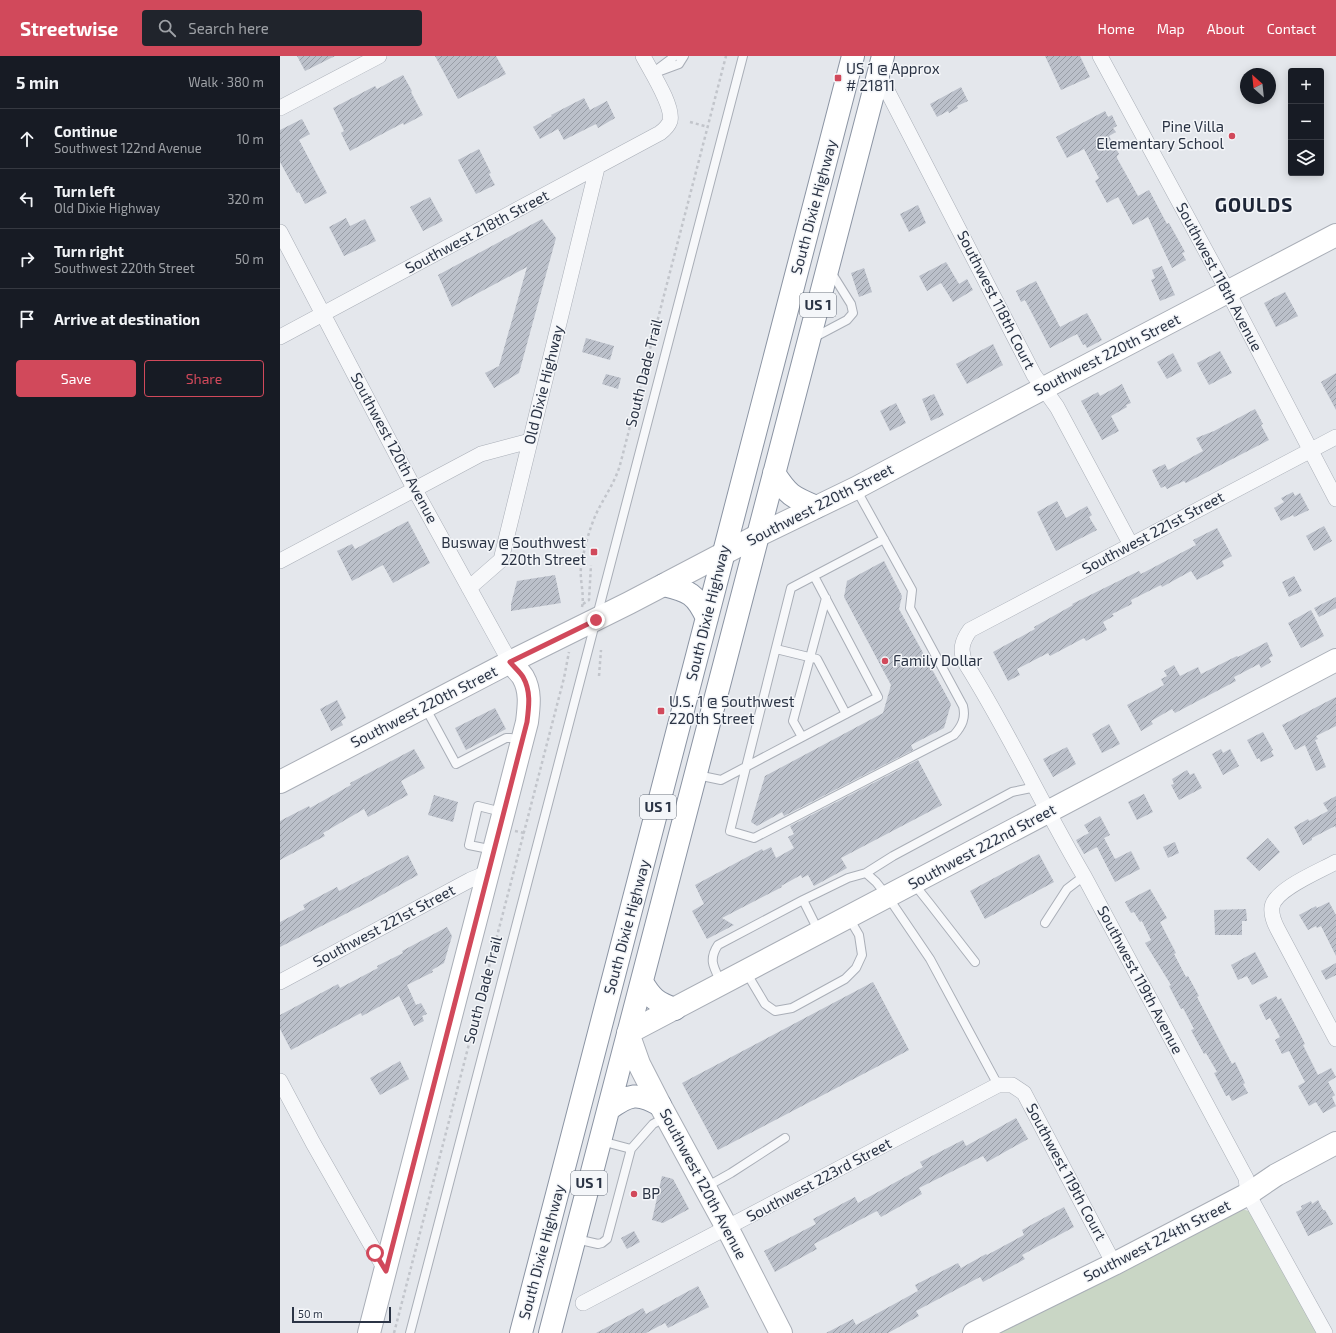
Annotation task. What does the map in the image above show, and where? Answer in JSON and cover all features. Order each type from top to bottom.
[{"type":"main road","name":"South Dixie Highway","points":[[521,1333],[853,56]]},
{"type":"main road","name":"South Dixie Highway","points":[[550,1333],[828,267],[876,62]]},
{"type":"main road","points":[[845,89],[862,76],[876,62]]},
{"type":"main road","name":"Southwest 220th Street","points":[[280,782],[510,662],[587,611],[664,585],[757,536],[856,488],[1336,235]]},
{"type":"main road","points":[[757,536],[748,520],[748,509],[788,357],[784,323]]},
{"type":"main road","points":[[774,473],[793,497],[816,507]]},
{"type":"main road","points":[[696,775],[692,741],[732,580],[733,566],[724,553]]},
{"type":"main road","points":[[664,585],[682,590],[694,596],[702,605],[707,618]]},
{"type":"main road","name":"Southwest 222nd Street","points":[[592,1060],[604,1045],[612,1040],[675,1009],[820,933],[1336,660]]},
{"type":"main road","points":[[369,1333],[494,851],[508,821],[530,702],[529,693],[523,676],[510,662]]},
{"type":"main road","name":"Southwest 120th Avenue","points":[[652,829],[657,861],[619,1005],[619,1017],[628,1033],[639,1064],[782,1333]]},
{"type":"main road","points":[[642,982],[647,991],[656,1001],[675,1009]]},
{"type":"main road","points":[[609,1109],[622,1100],[631,1097],[643,1097],[664,1111]]},
{"type":"main road","name":"Southwest 224th Street","points":[[974,1333],[1114,1264],[1248,1194],[1276,1175],[1336,1143]]},
{"type":"street","points":[[280,108],[379,56]]},
{"type":"street","points":[[643,56],[652,74]]},
{"type":"street","name":"Southwest 118th Avenue","points":[[1100,56],[1228,292],[1336,499]]},
{"type":"street","name":"Southwest 118th Court","points":[[876,62],[1034,375],[1057,407],[1131,545]]},
{"type":"street","name":"Southwest 218th Street","points":[[280,337],[660,134],[666,129],[670,122],[670,108],[652,74]]},
{"type":"street","name":"Old Dixie Highway","points":[[469,588],[501,560],[597,168]]},
{"type":"street","name":"Southwest 120th Avenue","points":[[280,232],[416,490],[510,662]]},
{"type":"street","name":"Southwest 221st Street","points":[[970,630],[1336,437]]},
{"type":"street","points":[[280,561],[416,490],[481,454],[530,441]]},
{"type":"street","name":"Southwest 119th Avenue","points":[[970,630],[964,638],[961,652],[962,657],[1036,788],[1059,834],[1084,876],[1246,1178],[1248,1194],[1325,1333]]},
{"type":"street","points":[[1336,862],[1289,887],[1278,895],[1272,907],[1277,928],[1336,1039]]},
{"type":"street","name":"Southwest 221st Street","points":[[280,982],[470,880],[489,872]]},
{"type":"street","points":[[280,1081],[313,1143],[386,1271]]},
{"type":"street","name":"Southwest 223rd Street","points":[[584,1303],[1005,1085]]},
{"type":"street","name":"Southwest 119th Court","points":[[1005,1085],[1024,1093],[1114,1264]]},
{"type":"street","points":[[1332,1333],[1336,1331]]},
{"type":"lane","points":[[652,74],[669,59],[675,56]]},
{"type":"lane","points":[[652,74],[679,64],[684,56]]},
{"type":"lane","points":[[410,1333],[587,611],[743,56]]},
{"type":"lane","points":[[809,340],[848,320],[853,313],[851,304],[828,267]]},
{"type":"lane","points":[[856,488],[884,538],[912,590],[910,608],[963,706],[965,713],[964,720],[954,735],[754,838],[730,831],[791,588],[884,538]]},
{"type":"lane","points":[[696,775],[721,780],[878,697],[814,576]]},
{"type":"lane","points":[[802,737],[794,721],[826,598]]},
{"type":"lane","points":[[776,649],[816,659],[846,714]]},
{"type":"lane","points":[[425,706],[456,764],[506,738],[523,741]]},
{"type":"lane","points":[[722,984],[712,959],[713,952],[718,945],[802,900],[848,878],[866,874],[893,856],[1012,792],[1036,788]]},
{"type":"lane","points":[[866,874],[876,882],[888,897],[930,959],[1005,1085]]},
{"type":"lane","points":[[1045,923],[1067,889],[1084,876]]},
{"type":"lane","points":[[913,884],[974,962]]},
{"type":"lane","points":[[802,900],[820,933]]},
{"type":"lane","points":[[745,972],[765,1004],[775,1011],[792,1008],[845,979],[856,968],[862,956],[859,935],[849,917]]},
{"type":"lane","points":[[575,1239],[598,1244],[607,1239],[632,1149],[664,1111]]},
{"type":"lane","points":[[705,1188],[785,1138]]},
{"type":"lane","points":[[600,1141],[632,1149]]},
{"type":"path","name":"South Dade Trail","points":[[587,611],[580,573],[582,562],[595,517],[613,484],[620,465],[726,56]]},
{"type":"path","points":[[690,122],[708,127]]},
{"type":"path","points":[[587,611],[591,565]]},
{"type":"path","name":"South Dade Trail","points":[[394,1333],[564,678],[570,646]]},
{"type":"path","points":[[599,676],[601,650]]},
{"type":"path","points":[[508,821],[524,833]]},
{"type":"green space","points":[[1237,1208],[1249,1211],[1317,1333],[1000,1333],[1219,1216]]},
{"type":"building","points":[[297,56],[335,56],[305,71]]},
{"type":"building","points":[[435,56],[496,56],[506,74],[458,99]]},
{"type":"building","points":[[1045,56],[1080,56],[1090,77],[1061,90]]},
{"type":"building","points":[[403,75],[423,115],[404,125],[403,123],[350,151],[341,133],[344,131],[333,108],[375,86],[377,89]]},
{"type":"building","points":[[961,87],[968,101],[957,106],[958,108],[949,113],[948,111],[937,117],[930,104]]},
{"type":"building","points":[[584,98],[590,110],[607,101],[615,118],[598,128],[596,124],[564,140],[558,129],[540,139],[533,127],[552,116],[551,115]]},
{"type":"building","points":[[1105,111],[1108,117],[1112,115],[1117,126],[1113,128],[1116,132],[1109,136],[1119,154],[1117,158],[1138,196],[1149,190],[1167,224],[1169,223],[1185,252],[1182,253],[1186,260],[1172,268],[1148,217],[1133,225],[1118,197],[1107,203],[1095,181],[1099,178],[1084,149],[1067,158],[1056,137]]},
{"type":"building","points":[[302,119],[310,134],[299,140],[327,193],[305,204],[299,192],[297,193],[280,162],[280,130]]},
{"type":"building","points":[[479,149],[491,173],[489,174],[495,185],[476,194],[458,160]]},
{"type":"building","points":[[430,197],[443,221],[423,231],[410,207]]},
{"type":"building","points":[[918,205],[926,223],[909,232],[900,214]]},
{"type":"building","points":[[346,218],[350,226],[365,219],[376,241],[344,256],[329,227]]},
{"type":"building","points":[[542,219],[556,238],[519,373],[494,388],[485,373],[499,366],[527,267],[452,307],[438,275]]},
{"type":"building","points":[[946,262],[959,284],[967,279],[973,290],[953,302],[941,283],[927,291],[919,276]]},
{"type":"building","points":[[1162,266],[1175,295],[1160,301],[1151,280],[1155,278],[1152,270]]},
{"type":"building","points":[[864,268],[872,292],[859,297],[851,273]]},
{"type":"building","points":[[1036,281],[1060,327],[1087,313],[1102,340],[1087,348],[1085,344],[1083,345],[1077,334],[1050,348],[1025,300],[1021,302],[1016,291]]},
{"type":"building","points":[[1285,292],[1298,316],[1276,327],[1264,303]]},
{"type":"building","points":[[586,338],[614,346],[610,360],[582,352]]},
{"type":"building","points":[[993,344],[1003,365],[967,384],[956,364]]},
{"type":"building","points":[[1220,351],[1232,373],[1209,385],[1197,363]]},
{"type":"building","points":[[1173,353],[1182,371],[1167,379],[1157,362]]},
{"type":"building","points":[[1336,373],[1336,410],[1321,382]]},
{"type":"building","points":[[606,374],[621,378],[618,389],[602,384]]},
{"type":"building","points":[[1122,384],[1131,403],[1111,416],[1119,431],[1102,440],[1081,401],[1098,392],[1100,396]]},
{"type":"building","points":[[934,394],[944,415],[931,421],[922,399]]},
{"type":"building","points":[[896,403],[906,423],[890,431],[880,411]]},
{"type":"building","points":[[1255,409],[1269,440],[1186,483],[1184,481],[1167,489],[1165,486],[1161,488],[1152,470],[1165,464],[1168,470],[1203,451],[1196,438],[1214,431]]},
{"type":"building","points":[[1293,492],[1295,496],[1300,493],[1309,510],[1281,521],[1274,508],[1284,502],[1281,498]]},
{"type":"building","points":[[1057,501],[1066,518],[1087,506],[1092,515],[1089,517],[1097,530],[1056,551],[1037,512]]},
{"type":"building","points":[[408,521],[430,563],[393,583],[383,565],[352,581],[337,551],[352,544],[355,549]]},
{"type":"building","points":[[1324,526],[1332,541],[1314,551],[1306,536]]},
{"type":"building","points":[[1217,528],[1232,556],[1222,561],[1224,566],[1197,580],[1191,571],[1162,587],[1161,585],[1131,600],[1132,604],[1112,614],[1114,616],[1103,622],[1107,630],[1086,641],[1084,638],[1050,656],[1048,653],[1017,669],[1020,675],[1008,681],[993,652],[1035,629],[1034,627],[1073,605],[1072,604],[1139,571],[1141,574],[1196,545],[1193,540]]},
{"type":"building","points":[[884,561],[902,596],[899,609],[951,704],[944,728],[911,745],[913,750],[784,816],[782,812],[757,826],[751,822],[765,776],[883,713],[891,685],[844,597],[847,581]]},
{"type":"building","points":[[555,575],[561,603],[511,611],[511,604],[517,581]]},
{"type":"building","points":[[1294,576],[1302,591],[1289,597],[1282,582]]},
{"type":"building","points":[[1336,597],[1336,608],[1319,617],[1314,608]]},
{"type":"building","points":[[1311,610],[1324,636],[1301,648],[1288,623]]},
{"type":"building","points":[[1267,642],[1273,656],[1269,658],[1271,662],[1261,668],[1259,664],[1234,677],[1236,681],[1175,713],[1172,709],[1151,721],[1153,724],[1141,731],[1127,705],[1164,685],[1161,679],[1167,676],[1164,671],[1174,665],[1180,676],[1198,667],[1201,674]]},
{"type":"building","points":[[1336,697],[1336,726],[1316,736],[1318,739],[1315,740],[1326,767],[1316,771],[1305,745],[1295,750],[1282,725]]},
{"type":"building","points":[[337,700],[346,718],[341,721],[343,725],[331,731],[320,709]]},
{"type":"building","points":[[495,708],[506,729],[466,750],[455,728]]},
{"type":"building","points":[[1109,724],[1120,744],[1102,753],[1092,734]]},
{"type":"building","points":[[1263,732],[1273,750],[1271,751],[1274,756],[1261,762],[1259,758],[1257,759],[1247,740]]},
{"type":"building","points":[[1067,747],[1076,764],[1053,777],[1043,759]]},
{"type":"building","points":[[414,749],[425,768],[401,781],[408,795],[368,817],[364,809],[323,833],[325,836],[280,860],[280,821],[309,806],[310,808],[351,785],[350,783]]},
{"type":"building","points":[[1221,749],[1223,753],[1230,749],[1239,766],[1223,775],[1212,754]]},
{"type":"building","points":[[918,760],[942,805],[841,858],[847,868],[814,886],[808,875],[802,878],[801,875],[781,886],[782,887],[722,918],[734,925],[707,939],[692,911],[704,904],[695,885],[762,849],[763,851],[771,847],[776,858],[794,848],[788,837],[794,834],[790,826]]},
{"type":"building","points":[[1187,770],[1190,775],[1194,773],[1202,788],[1179,800],[1171,785],[1174,784],[1172,779]]},
{"type":"building","points":[[1144,794],[1153,812],[1137,820],[1128,802]]},
{"type":"building","points":[[434,795],[458,802],[453,822],[428,815]]},
{"type":"building","points":[[1336,796],[1336,828],[1335,826],[1312,838],[1312,840],[1303,845],[1294,827],[1308,819],[1309,821],[1328,811],[1323,803]]},
{"type":"building","points":[[1100,816],[1110,835],[1104,838],[1115,859],[1131,851],[1140,869],[1115,882],[1097,847],[1084,854],[1076,840],[1089,833],[1084,825]]},
{"type":"building","points":[[1268,838],[1280,852],[1259,871],[1246,858]]},
{"type":"building","points":[[1175,842],[1179,853],[1168,858],[1163,847]]},
{"type":"building","points":[[1039,854],[1054,882],[985,919],[970,891]]},
{"type":"building","points":[[408,855],[418,875],[369,902],[280,947],[280,922],[305,909],[303,905],[337,887],[339,891]]},
{"type":"building","points":[[1150,889],[1167,918],[1160,922],[1176,953],[1174,954],[1186,977],[1188,976],[1199,996],[1197,997],[1232,1064],[1235,1062],[1245,1083],[1243,1084],[1248,1093],[1232,1101],[1229,1095],[1226,1096],[1214,1073],[1217,1072],[1206,1053],[1204,1054],[1191,1030],[1194,1029],[1183,1008],[1181,1009],[1169,986],[1171,985],[1145,943],[1151,940],[1142,921],[1140,922],[1134,912],[1131,913],[1125,902]]},
{"type":"building","points":[[1329,902],[1336,915],[1336,956],[1321,926],[1317,928],[1316,926],[1308,930],[1299,915],[1316,906],[1317,908]]},
{"type":"building","points":[[1246,909],[1247,921],[1242,921],[1242,935],[1215,935],[1214,910]]},
{"type":"building","points":[[447,927],[452,936],[444,963],[432,970],[433,972],[407,985],[416,1005],[421,1003],[427,1014],[422,1016],[424,1021],[414,1026],[399,996],[362,1016],[361,1013],[291,1050],[280,1029],[280,1015],[338,984],[340,988],[378,968],[377,966],[403,953],[402,951]]},
{"type":"building","points":[[1255,952],[1268,977],[1252,985],[1247,976],[1238,980],[1231,965]]},
{"type":"building","points":[[1336,963],[1336,975],[1326,980],[1321,971]]},
{"type":"building","points":[[873,982],[909,1050],[718,1150],[682,1083]]},
{"type":"building","points":[[1276,996],[1278,1000],[1281,998],[1297,1028],[1305,1044],[1303,1045],[1318,1075],[1331,1068],[1336,1077],[1328,1082],[1335,1095],[1332,1097],[1336,1106],[1323,1113],[1316,1102],[1309,1106],[1298,1086],[1305,1082],[1289,1051],[1282,1054],[1275,1040],[1280,1037],[1270,1018],[1266,1020],[1259,1005]]},
{"type":"building","points":[[400,1061],[409,1079],[380,1095],[370,1078]]},
{"type":"building","points":[[1016,1118],[1028,1139],[987,1162],[983,1156],[919,1188],[922,1194],[881,1217],[877,1211],[814,1244],[817,1249],[775,1272],[764,1251],[816,1224],[813,1219],[855,1197],[858,1203],[923,1167],[920,1162],[963,1140],[966,1146]]},
{"type":"building","points":[[662,1176],[673,1179],[689,1209],[663,1223],[652,1220]]},
{"type":"building","points":[[1318,1200],[1333,1224],[1308,1236],[1296,1212],[1302,1209],[1301,1206],[1311,1201],[1312,1204]]},
{"type":"building","points":[[1064,1207],[1074,1227],[1022,1255],[1025,1259],[983,1282],[980,1277],[916,1311],[919,1316],[888,1333],[826,1333],[853,1319],[856,1325],[918,1291],[915,1285],[958,1263],[961,1268],[986,1254],[987,1255],[1024,1235],[1022,1230]]},
{"type":"building","points":[[634,1231],[640,1242],[627,1249],[621,1238]]},
{"type":"building","points":[[698,1286],[709,1307],[668,1328],[665,1323],[646,1333],[596,1333],[643,1308],[646,1314]]},
{"type":"place","name":"US 1 @ Approx # 21811","points":[[838,78]]},
{"type":"place","name":"Pine Villa Elementary School","points":[[1232,136]]},
{"type":"place","name":"Busway @ Southwest 220th Street","points":[[594,552]]},
{"type":"place","name":"Family Dollar","points":[[885,661]]},
{"type":"place","name":"U.S. 1 @ Southwest 220th Street","points":[[661,711]]},
{"type":"place","name":"BP","points":[[634,1194]]},
{"type":"district","name":"GOULDS","points":[[1254,205]]},
{"type":"route","points":[[375,1253],[386,1271],[523,741],[530,702],[529,693],[523,676],[510,662],[596,620]]}]
